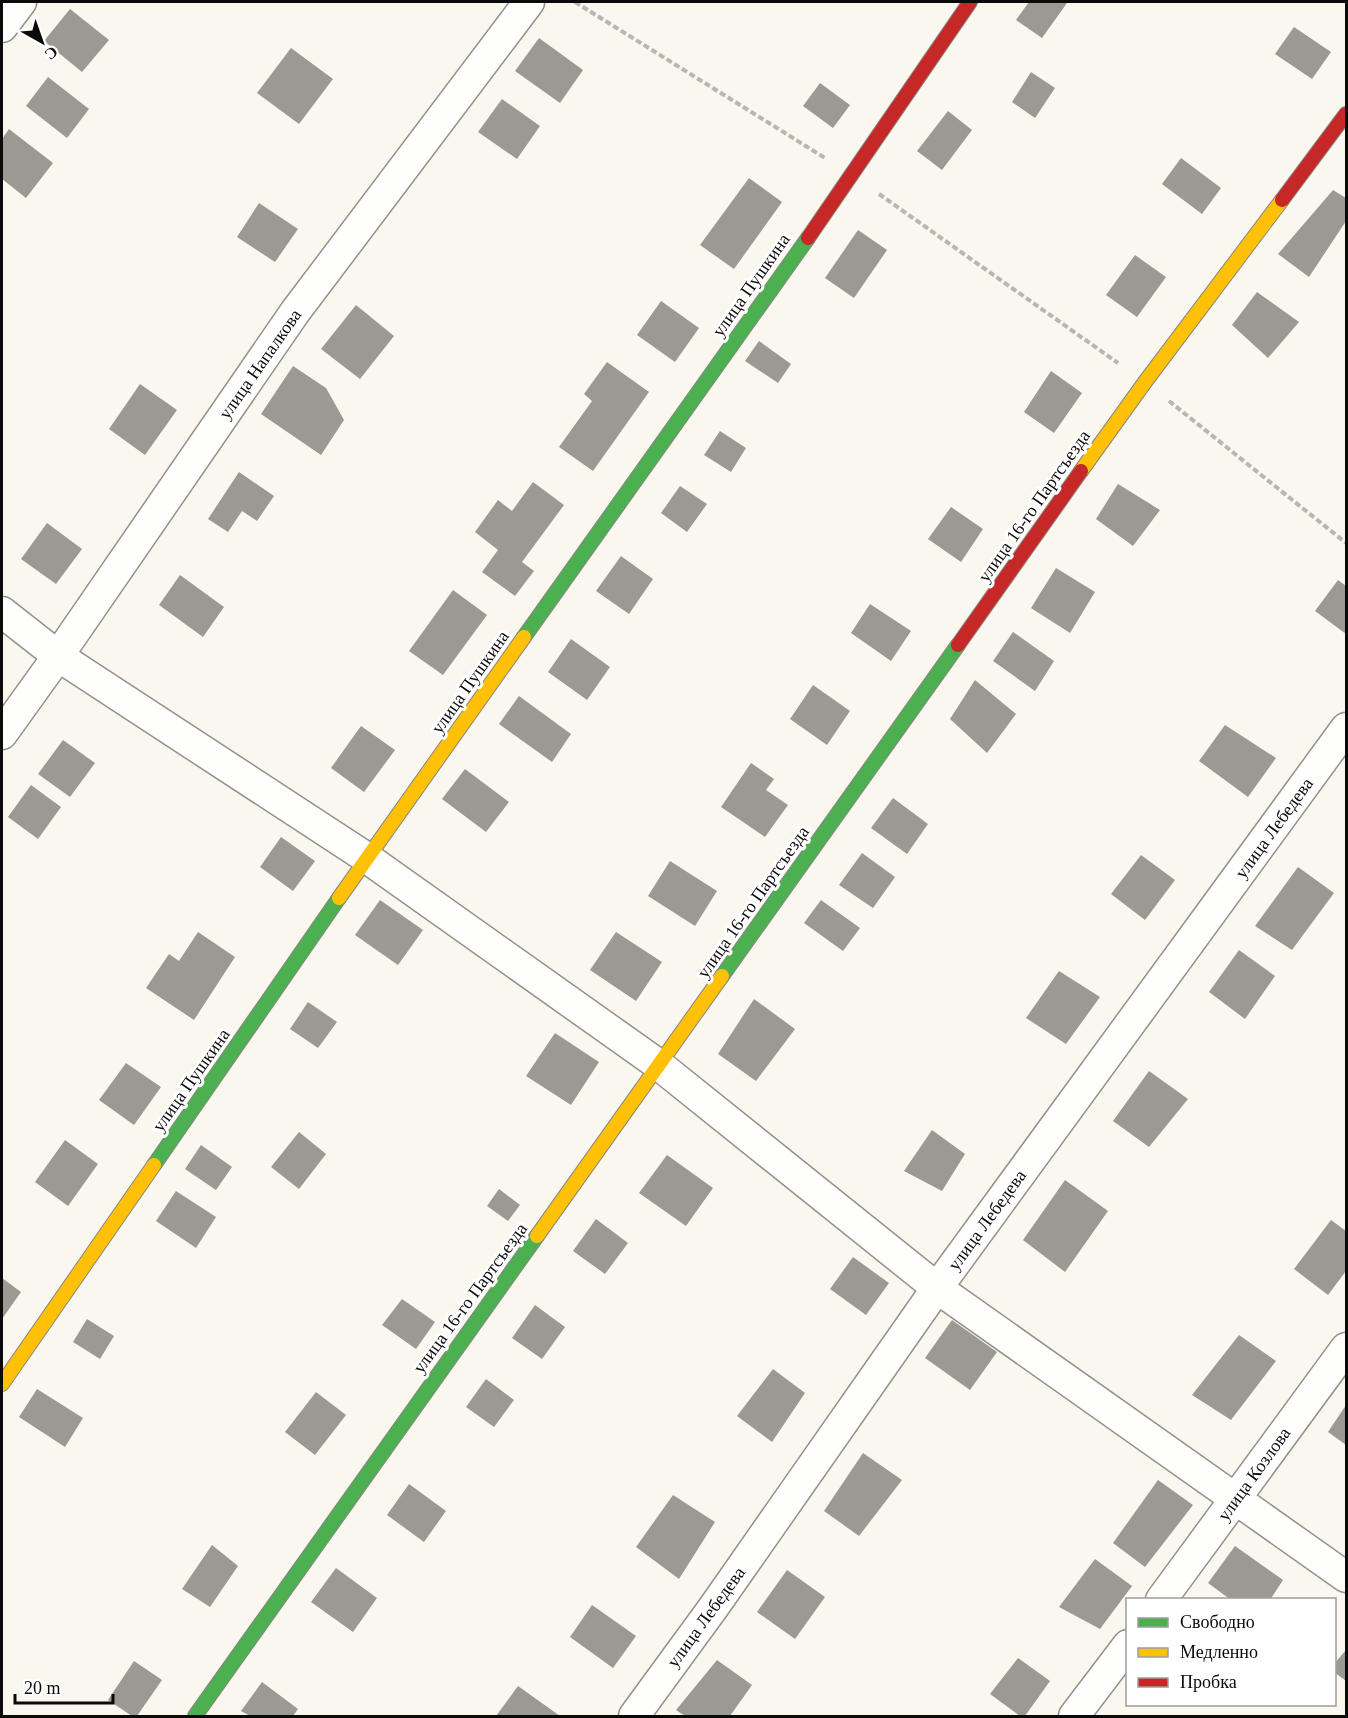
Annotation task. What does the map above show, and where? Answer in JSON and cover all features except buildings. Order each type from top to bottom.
[{"type":"street","points":[[2,27],[21,2]]},
{"type":"street","name":"улица Напалкова","points":[[2,734],[295,312],[529,2]]},
{"type":"street","name":"улица Пушкина","points":[[2,1384],[367,858],[852,175],[970,2]]},
{"type":"street","name":"улица 16-го Партсъезда","points":[[195,1716],[1145,382],[1347,114]]},
{"type":"street","points":[[2,612],[58,656],[367,858],[659,1065],[937,1288],[1347,1577]]},
{"type":"street","name":"улица Лебедева","points":[[634,1716],[713,1608],[937,1288],[1347,728]]},
{"type":"street","name":"улица Козлова","points":[[1162,1598],[1347,1348]]},
{"type":"street","points":[[1074,1716],[1126,1648]]},
{"type":"path","points":[[575,2],[852,175],[1145,382],[1347,543]]},
{"type":"traffic: fast","points":[[524,637],[808,238]]},
{"type":"traffic: fast","points":[[722,976],[958,645]]},
{"type":"traffic: fast","points":[[154,1165],[339,898]]},
{"type":"traffic: fast","points":[[195,1716],[537,1236]]},
{"type":"traffic: slow","points":[[1081,471],[1282,200]]},
{"type":"traffic: slow","points":[[339,898],[524,637]]},
{"type":"traffic: slow","points":[[537,1236],[722,976]]},
{"type":"traffic: slow","points":[[2,1384],[154,1165]]},
{"type":"traffic: jam","points":[[808,238],[970,2]]},
{"type":"traffic: jam","points":[[1282,200],[1346,114]]},
{"type":"traffic: jam","points":[[958,645],[1081,471]]}]
